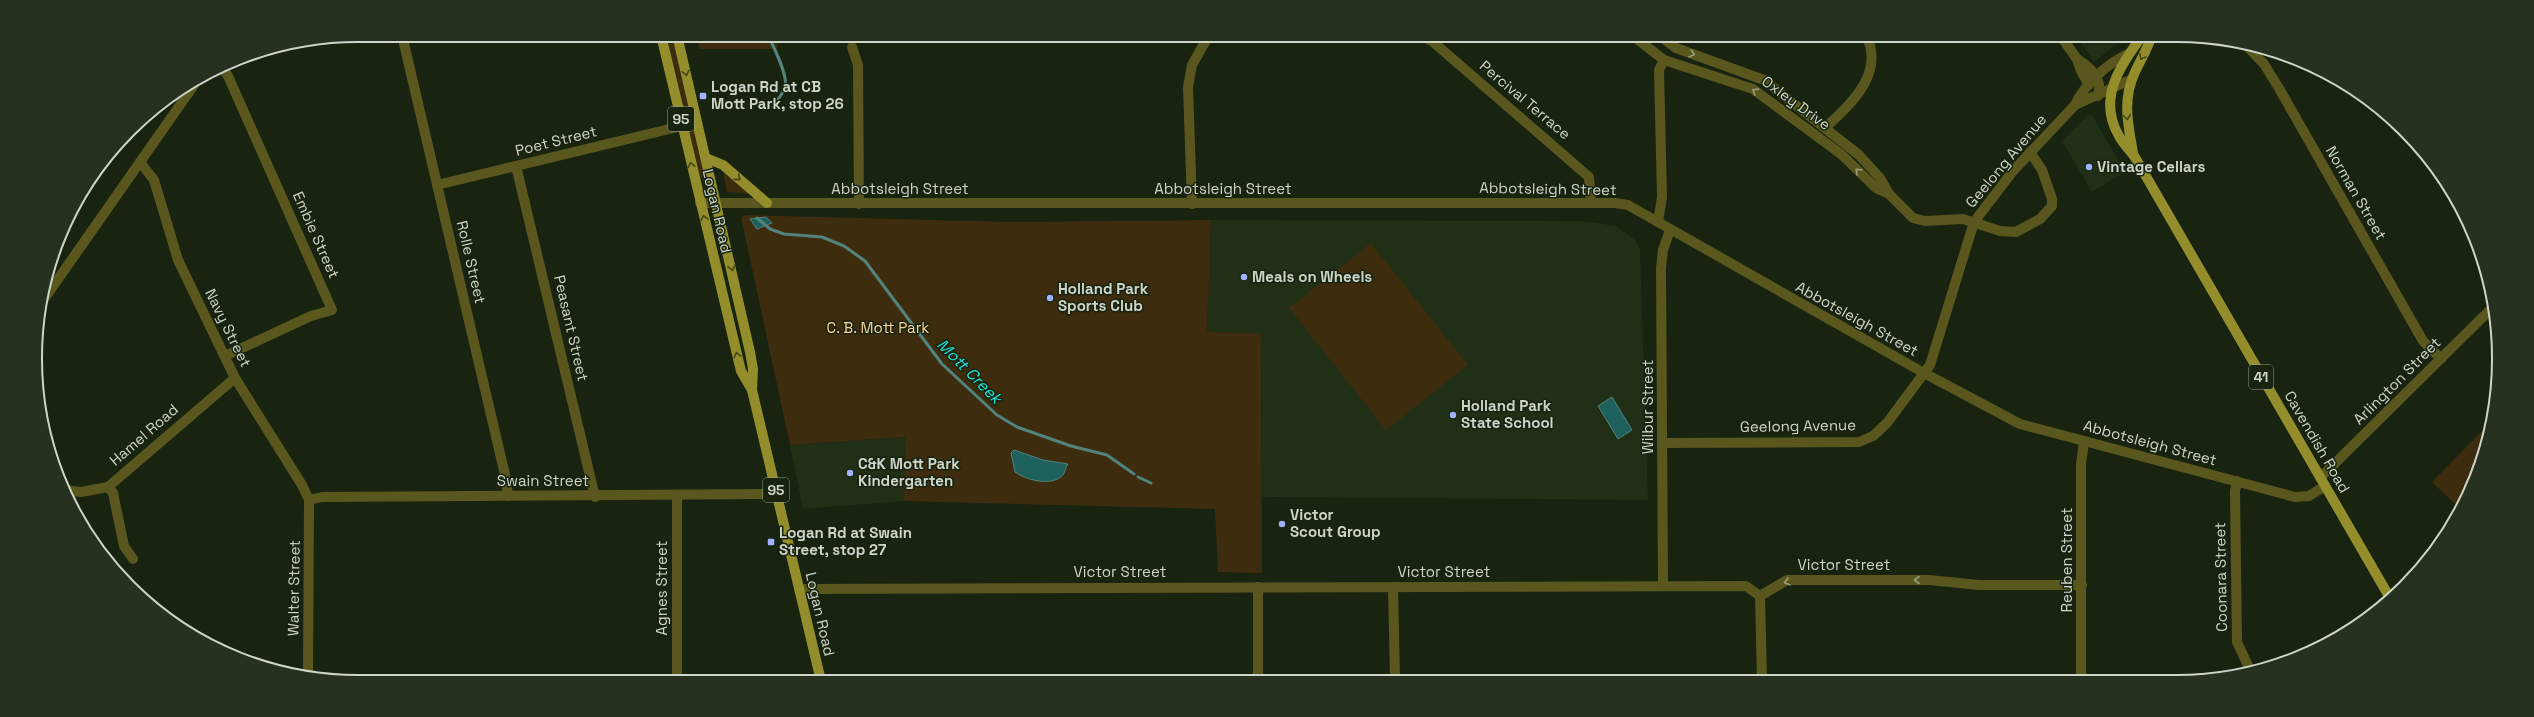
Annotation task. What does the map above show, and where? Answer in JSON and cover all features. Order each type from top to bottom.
[{"type":"main road","name":"Logan Road","points":[[663,42],[741,371],[752,390],[820,675]]},
{"type":"main road","name":"Logan Road","points":[[679,42],[717,203],[754,369],[752,390]]},
{"type":"main road","name":"Cavendish Road","points":[[2138,42],[2130,53],[2111,89],[2111,112],[2115,129],[2134,155],[2387,593]]},
{"type":"main road","name":"Cavendish Road","points":[[2134,155],[2126,109],[2132,79],[2149,42]]},
{"type":"main road","points":[[706,158],[723,165],[767,203]]},
{"type":"street","name":"Rolle Street","points":[[404,42],[506,479],[508,496]]},
{"type":"street","points":[[1192,204],[1188,87],[1192,65],[1205,42]]},
{"type":"street","name":"Percival Terrace","points":[[1433,42],[1589,176],[1591,203]]},
{"type":"street","name":"Oxley Drive","points":[[1641,42],[1664,60],[1753,89],[1841,154],[1876,188],[1889,194]]},
{"type":"street","name":"Oxley Drive","points":[[1668,42],[1676,48],[1764,80],[1826,127],[1859,155],[1880,178],[1889,194],[1913,218],[1925,221],[1963,219],[2000,231],[2016,232],[2040,219],[2052,206],[2052,198],[2042,170],[2030,152]]},
{"type":"street","points":[[1826,127],[1868,82],[1872,66],[1870,42]]},
{"type":"street","points":[[2065,42],[2077,59],[2081,71],[2089,85]]},
{"type":"street","points":[[852,47],[858,65],[859,204]]},
{"type":"street","name":"Norman Street","points":[[2252,52],[2264,64],[2280,90],[2423,341],[2441,359]]},
{"type":"street","name":"Geelong Avenue","points":[[1663,443],[1859,442],[1873,436],[1887,423],[1930,365],[1974,222],[2030,152],[2075,105],[2080,94],[2112,63],[2130,53]]},
{"type":"street","points":[[2077,59],[2088,66],[2097,77],[2099,87],[2098,96]]},
{"type":"street","points":[[1658,222],[1662,197],[1660,70],[1664,60]]},
{"type":"street","name":"Embie Street","points":[[225,72],[332,310],[311,316],[225,356]]},
{"type":"street","name":"Geelong Avenue","points":[[2075,105],[2098,96],[2124,81],[2132,79]]},
{"type":"street","points":[[49,291],[190,90]]},
{"type":"street","name":"Poet Street","points":[[437,185],[682,126]]},
{"type":"street","name":"Navy Street","points":[[140,162],[154,180],[178,260],[235,378],[302,485],[309,500]]},
{"type":"street","name":"Peasant Street","points":[[516,166],[595,497]]},
{"type":"street","name":"Abbotsleigh Street","points":[[700,203],[1615,203],[1628,205],[1924,373],[2020,424],[2295,497],[2309,496],[2323,482]]},
{"type":"street","name":"Wilbur Street","points":[[1663,586],[1662,268],[1664,250],[1670,230]]},
{"type":"street","name":"Arlington Street","points":[[2323,482],[2488,312]]},
{"type":"street","name":"Hamel Road","points":[[71,491],[81,492],[108,487],[235,378]]},
{"type":"street","name":"Reuben Street","points":[[2081,675],[2081,464],[2084,442]]},
{"type":"street","name":"Coonara Street","points":[[2237,481],[2235,492],[2237,642],[2248,666]]},
{"type":"street","points":[[108,487],[113,493],[124,546],[133,559]]},
{"type":"street","name":"Swain Street","points":[[309,500],[322,497],[595,497],[776,494]]},
{"type":"street","name":"Agnes Street","points":[[677,495],[678,675]]},
{"type":"street","name":"Walter Street","points":[[308,671],[309,500]]},
{"type":"street","name":"Victor Street","points":[[798,589],[1746,586],[1760,596],[1788,580],[1956,582],[1979,585],[2082,584]]},
{"type":"street","points":[[1258,587],[1258,675]]},
{"type":"street","points":[[1393,587],[1395,675]]},
{"type":"street","points":[[1760,596],[1762,675]]},
{"type":"shaded area","points":[[2081,42],[2119,42],[2094,62]]},
{"type":"shaded area","points":[[2088,115],[2092,115],[2125,172],[2092,192],[2062,141]]},
{"type":"shaded area","name":"Holland Park State School","points":[[1211,220],[1583,221],[1616,226],[1634,239],[1640,249],[1648,500],[1262,497],[1261,334],[1207,332]]},
{"type":"shaded area","name":"C&K Mott Park Kindergarten","points":[[905,437],[904,501],[803,509],[790,445]]},
{"type":"green space","points":[[698,42],[779,42],[777,49],[699,49]]},
{"type":"green space","points":[[674,43],[708,185],[707,187],[698,173],[668,44]]},
{"type":"green space","points":[[723,172],[750,194],[727,192]]},
{"type":"green space","name":"C. B. Mott Park","points":[[747,215],[1010,222],[1211,220],[1207,332],[1261,333],[1262,573],[1218,572],[1215,509],[904,501],[905,437],[790,445],[741,217]]},
{"type":"green space","points":[[1371,243],[1468,365],[1386,430],[1289,308]]},
{"type":"green space","points":[[2484,430],[2468,480],[2456,505],[2432,482]]},
{"type":"water","points":[[766,217],[772,223],[757,229],[750,219]]},
{"type":"water","points":[[1612,397],[1632,430],[1618,439],[1598,406]]},
{"type":"water","points":[[1014,450],[1043,460],[1068,464],[1063,475],[1058,479],[1052,481],[1032,480],[1015,472],[1011,453]]},
{"type":"waterway","name":"Mott Creek","points":[[771,42],[783,69],[786,83],[784,91],[773,107]]},
{"type":"waterway","name":"Mott Creek","points":[[757,218],[770,229],[784,234],[822,237],[844,246],[865,261],[942,364],[997,415],[1017,427],[1071,446],[1107,455],[1134,474]]},
{"type":"waterway","name":"Mott Creek","points":[[1138,477],[1151,483]]},
{"type":"place","name":"Logan Rd at CB Mott Park, stop 26","points":[[703,96]]},
{"type":"place","name":"Vintage Cellars","points":[[2089,167]]},
{"type":"place","name":"Meals on Wheels","points":[[1244,277]]},
{"type":"place","name":"Holland Park Sports Club","points":[[1050,298]]},
{"type":"place","name":"Holland Park State School","points":[[1453,415]]},
{"type":"place","name":"C&K Mott Park Kindergarten","points":[[850,473]]},
{"type":"place","name":"Victor Scout Group","points":[[1282,524]]},
{"type":"place","name":"Logan Rd at Swain Street, stop 27","points":[[771,542]]}]
